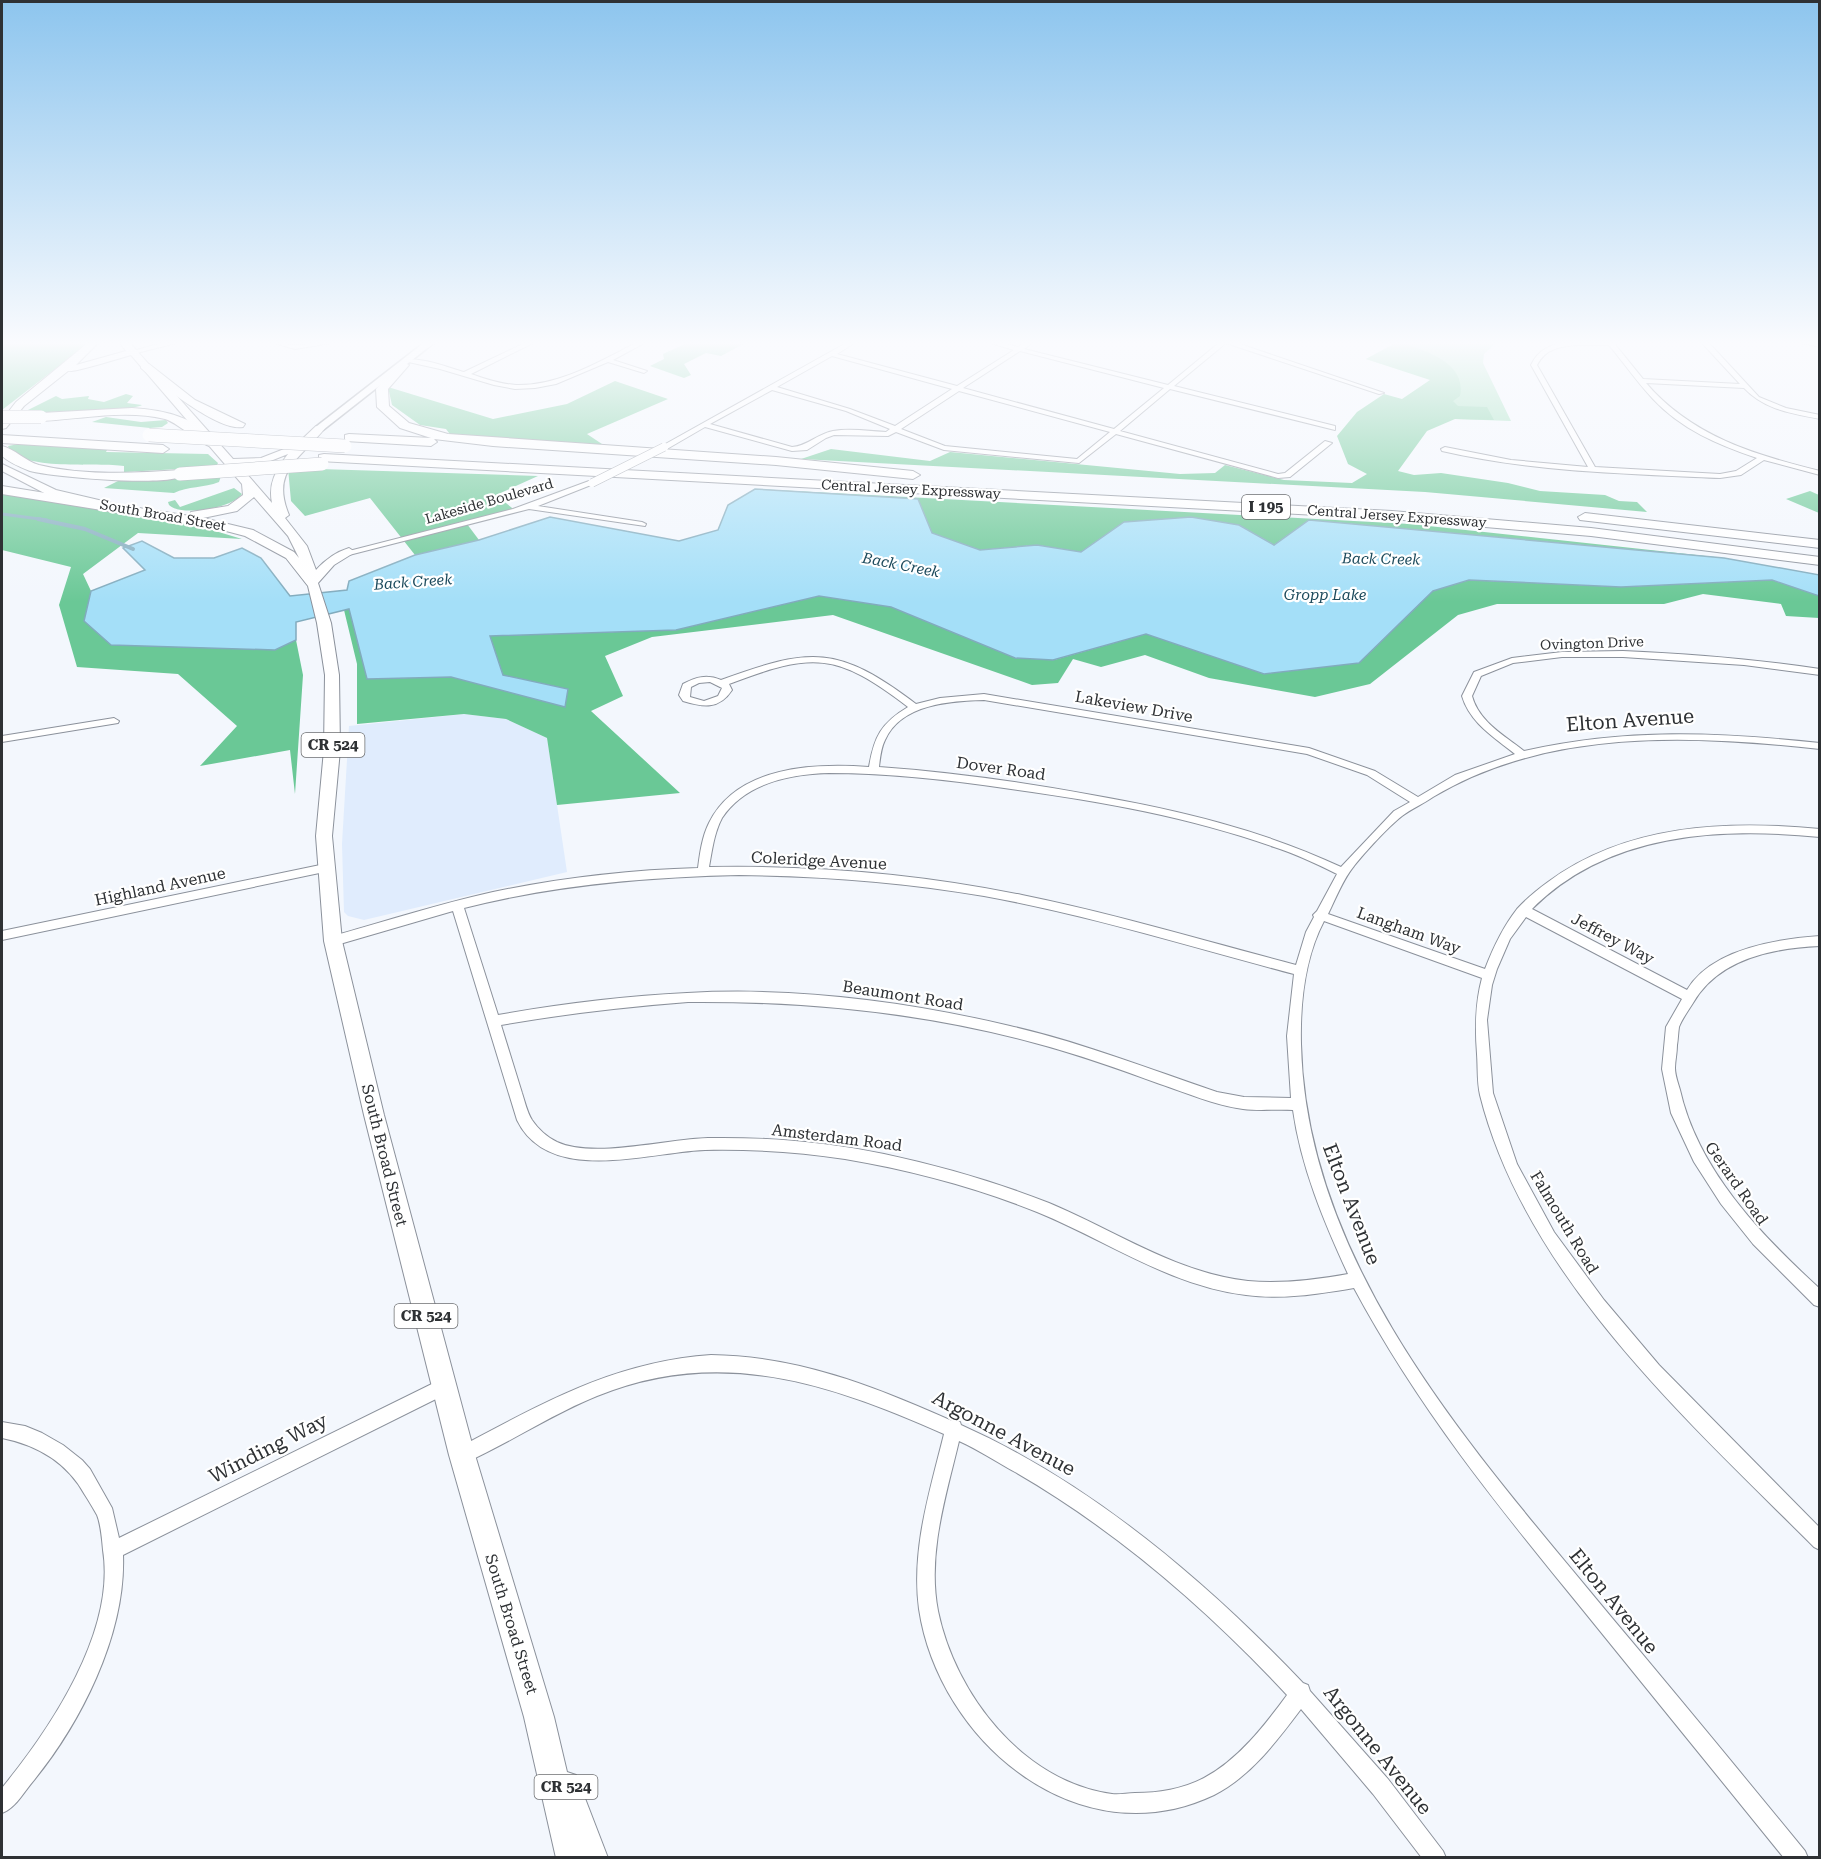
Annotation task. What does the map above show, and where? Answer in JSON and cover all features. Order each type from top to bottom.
[{"type":"highway","name":"Central Jersey Expressway","points":[[92,429],[149,435],[347,442],[919,475],[776,461],[564,447]]},
{"type":"highway","points":[[193,429],[212,444]]},
{"type":"highway","points":[[262,429],[347,442],[564,447]]},
{"type":"highway","points":[[417,429],[440,436],[564,447]]},
{"type":"highway","points":[[2,439],[323,461]]},
{"type":"highway","points":[[2,450],[21,464],[59,471],[127,476],[180,474],[323,461]]},
{"type":"highway","name":"Central Jersey Expressway","points":[[323,461],[450,463],[1431,518],[1590,532],[1820,561]]},
{"type":"highway","points":[[2,490],[120,509]]},
{"type":"highway","name":"Central Jersey Expressway","points":[[1366,499],[1410,502]]},
{"type":"highway","points":[[1575,516],[1820,544]]},
{"type":"main road","name":"South Broad Street","points":[[199,429],[292,532],[303,550],[324,623],[332,675],[334,718],[326,818],[325,868],[333,941],[374,1115],[462,1455],[539,1717],[572,1857]]},
{"type":"main road","points":[[222,454],[238,463],[263,461],[298,446],[319,429]]},
{"type":"main road","points":[[292,532],[276,502],[275,483],[286,463],[319,429]]},
{"type":"main road","name":"South Broad Street","points":[[2,467],[52,492],[120,509],[212,523],[263,539],[290,555],[313,584]]},
{"type":"main road","points":[[151,514],[190,516],[228,510],[247,500],[248,483]]},
{"type":"main road","points":[[303,550],[330,555],[349,552]]},
{"type":"main road","points":[[313,584],[330,562],[349,552]]},
{"type":"main road","name":"South Broad Street","points":[[539,1717],[592,1857]]},
{"type":"street","name":"Lakeside Boulevard","points":[[349,552],[528,507],[592,483],[697,429]]},
{"type":"street","points":[[718,429],[792,449],[804,447],[828,434],[882,435],[898,429],[944,448],[1072,462],[1083,460],[1119,429]]},
{"type":"street","points":[[1103,429],[1284,476],[1328,443]]},
{"type":"street","points":[[1570,429],[1592,468]]},
{"type":"street","points":[[1698,429],[1762,458],[1820,473]]},
{"type":"street","points":[[1445,448],[1481,456],[1592,468],[1720,476],[1738,473],[1762,458]]},
{"type":"street","points":[[528,507],[642,524]]},
{"type":"street","name":"Ovington Drive","points":[[1522,754],[1482,722],[1468,702],[1467,686],[1471,678],[1486,667],[1541,657],[1653,654],[1724,659],[1820,672]]},
{"type":"street","points":[[723,682],[788,660],[830,660],[872,675],[915,708]]},
{"type":"street","name":"Lakeview Drive","points":[[873,771],[879,741],[885,730],[915,708],[945,699],[965,697],[1007,699],[1310,751],[1350,764],[1417,801]]},
{"type":"street","points":[[2,739],[114,721]]},
{"type":"street","name":"Elton Avenue","points":[[1798,1857],[1452,1434],[1408,1368],[1358,1280],[1321,1192],[1306,1140],[1299,1104],[1294,1051],[1295,1008],[1301,971],[1319,915],[1343,872],[1371,838],[1417,801],[1457,778],[1522,754],[1582,742],[1645,735],[1714,735],[1820,746]]},
{"type":"street","name":"Dover Road","points":[[703,873],[708,835],[713,823],[722,811],[747,790],[762,782],[795,772],[873,771],[1040,790],[1170,815],[1276,843],[1343,872]]},
{"type":"street","name":"Falmouth Road","points":[[1820,834],[1746,829],[1683,834],[1648,840],[1616,850],[1569,872],[1548,886],[1523,910],[1506,933],[1488,975],[1482,1001],[1480,1034],[1487,1091],[1499,1136],[1537,1217],[1567,1265],[1632,1347],[1820,1540]]},
{"type":"street","name":"Highland Avenue","points":[[2,936],[325,868]]},
{"type":"street","name":"Coleridge Avenue","points":[[333,941],[457,905],[558,886],[703,873],[762,873],[879,878],[984,892],[1044,904],[1301,971]]},
{"type":"street","name":"Amsterdam Road","points":[[457,905],[524,1120],[533,1133],[545,1143],[561,1150],[599,1153],[685,1145],[737,1144],[852,1154],[944,1174],[1017,1198],[1068,1219],[1164,1266],[1233,1287],[1268,1290],[1302,1289],[1358,1280]]},
{"type":"street","name":"Jeffrey Way","points":[[1523,910],[1688,996]]},
{"type":"street","name":"Langham Way","points":[[1319,915],[1488,975]]},
{"type":"street","name":"Gerard Road","points":[[1820,941],[1782,944],[1737,957],[1703,980],[1688,996],[1679,1011],[1671,1035],[1669,1058],[1678,1111],[1691,1145],[1731,1208],[1774,1257],[1820,1300]]},
{"type":"street","name":"Beaumont Road","points":[[493,1021],[603,1002],[657,997],[771,996],[840,1001],[942,1016],[1010,1031],[1052,1042],[1217,1098],[1244,1103],[1299,1104]]},
{"type":"street","name":"Argonne Avenue","points":[[462,1455],[575,1396],[646,1371],[693,1364],[755,1365],[793,1371],[863,1391],[954,1428],[1019,1462],[1075,1497],[1132,1537],[1190,1584],[1248,1637],[1301,1692],[1366,1766],[1436,1857]]},
{"type":"street","name":"Winding Way","points":[[112,1551],[444,1386]]},
{"type":"street","points":[[954,1428],[927,1539],[925,1574],[929,1611],[942,1659],[969,1712],[995,1742],[1021,1766],[1047,1783],[1086,1799],[1122,1805],[1155,1804],[1189,1796],[1209,1787],[1245,1758],[1282,1719],[1301,1692]]},
{"type":"street","points":[[2,1430],[33,1438],[56,1450],[76,1466],[90,1483],[103,1507],[112,1551],[113,1584],[107,1622],[94,1662],[72,1708],[48,1746],[2,1803]]},
{"type":"shaded area","points":[[464,714],[506,719],[547,738],[567,872],[364,920],[348,916],[344,912],[342,844],[349,726]]},
{"type":"green space","points":[[446,429],[599,429],[587,434],[605,446],[455,441]]},
{"type":"green space","points":[[1343,429],[1432,429],[1427,431],[1398,471],[1414,475],[1441,473],[1508,483],[1540,491],[1605,495],[1619,501],[1637,502],[1647,512],[1425,492],[801,459],[831,449],[930,461],[950,452],[1180,474],[1215,473],[1225,465],[1284,480],[1352,483],[1367,474],[1348,464],[1337,436]]},
{"type":"green space","points":[[24,443],[107,450],[106,452],[208,454],[218,463],[216,467],[124,472],[124,466],[43,463],[27,460],[15,454],[8,446]]},
{"type":"green space","points":[[288,468],[538,476],[496,495],[517,512],[467,524],[479,540],[415,555],[370,498],[305,516],[291,501]]},
{"type":"green space","points":[[221,476],[219,482],[174,493],[104,488],[122,479]]},
{"type":"green space","points":[[234,488],[242,494],[237,499],[218,507],[184,510],[175,509],[168,502],[175,500],[180,507]]},
{"type":"green space","points":[[755,489],[1410,524],[1724,558],[1309,520],[1274,545],[1239,525],[1124,522],[1081,552],[1037,545],[980,550],[932,533],[918,499]]},
{"type":"green space","points":[[1810,491],[1819,495],[1819,513],[1786,499]]},
{"type":"green space","points":[[2,494],[202,527],[242,539],[138,533],[83,574],[91,591],[84,621],[275,650],[296,640],[303,675],[295,794],[290,750],[200,766],[237,726],[178,674],[77,667],[59,605],[71,567],[2,550]]},
{"type":"green space","points":[[1469,580],[1621,587],[1772,580],[1820,596],[1819,618],[1786,616],[1781,604],[1703,594],[1664,604],[1497,604],[1458,615],[1370,684],[1315,697],[1209,678],[1145,655],[1101,667],[1073,659],[1058,683],[1032,685],[833,615],[652,637],[605,656],[623,696],[591,711],[680,793],[557,805],[547,738],[506,719],[464,714],[357,724],[357,664],[344,610],[349,609],[367,679],[451,677],[565,706],[567,689],[503,675],[490,636],[676,630],[819,596],[891,607],[1015,658],[1054,660],[1146,634],[1264,674],[1359,663],[1433,591]]},
{"type":"water","name":"Gropp Lake","points":[[755,489],[918,499],[932,533],[980,550],[1037,545],[1081,552],[1124,522],[1191,517],[1239,525],[1274,545],[1309,520],[1724,558],[1820,575],[1819,596],[1772,580],[1621,587],[1469,580],[1433,591],[1359,663],[1264,674],[1146,634],[1053,660],[1015,658],[891,607],[819,596],[676,630],[490,636],[503,675],[568,689],[565,707],[451,677],[367,679],[349,609],[296,622],[296,640],[275,650],[111,645],[84,621],[91,591],[145,570],[123,548],[142,541],[174,558],[214,558],[242,548],[261,558],[290,596],[347,590],[349,581],[415,555],[479,540],[550,517],[679,541],[718,530],[728,505]]},
{"type":"waterway","name":"Back Creek","points":[[2,514],[47,520]]},
{"type":"waterway","name":"Back Creek","points":[[38,519],[85,529],[133,549]]}]
